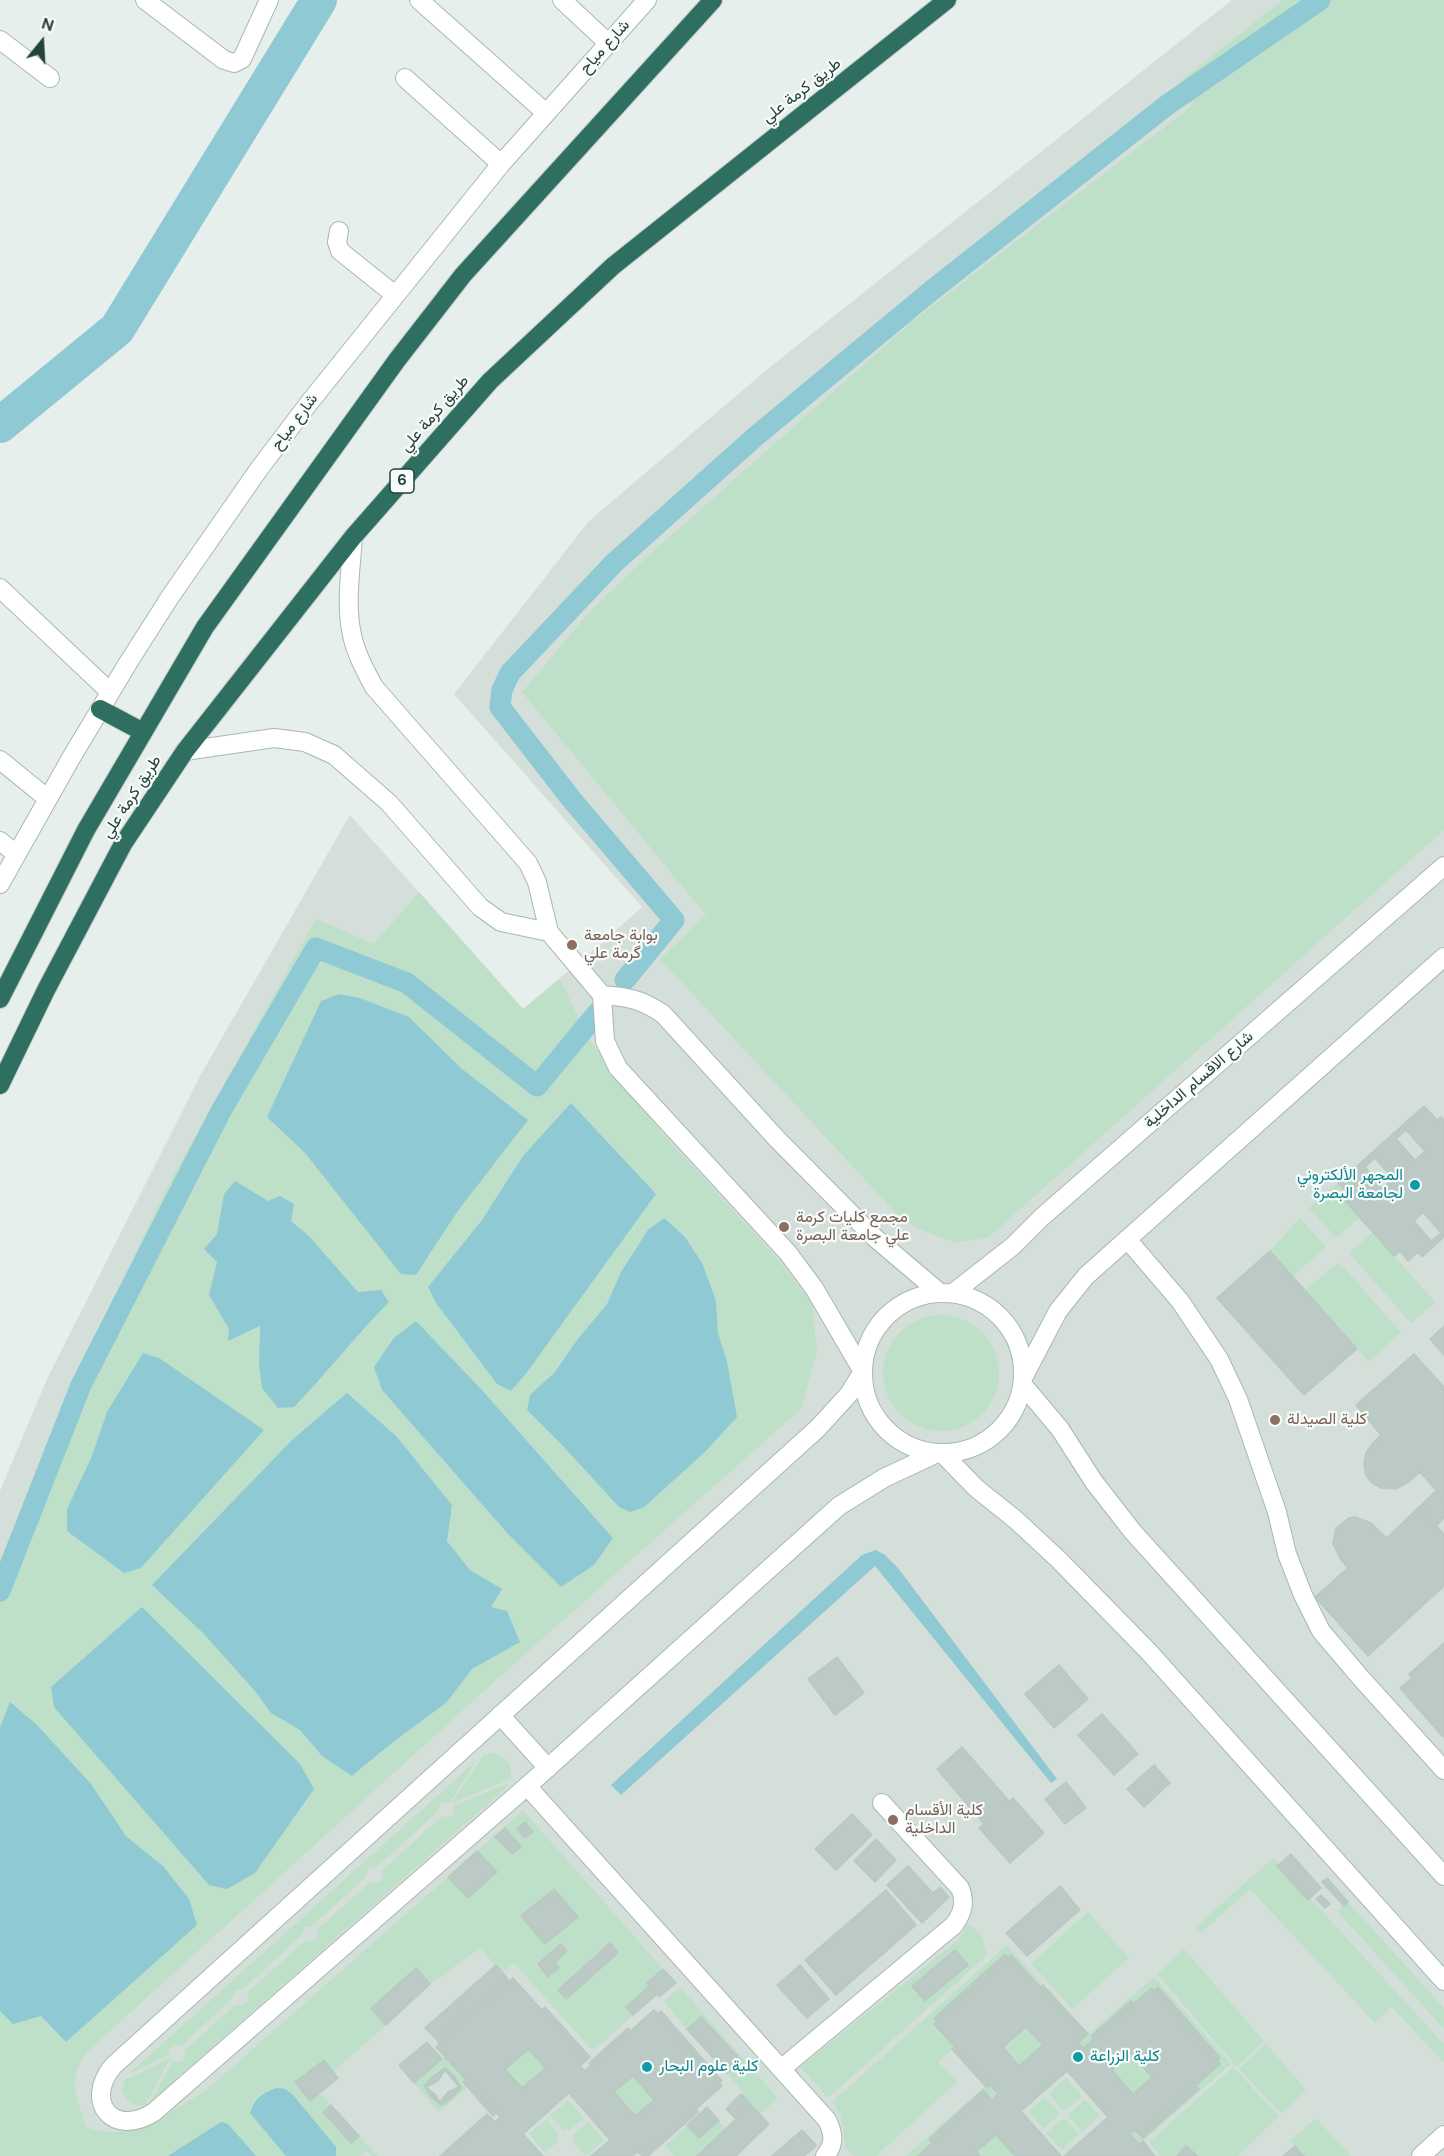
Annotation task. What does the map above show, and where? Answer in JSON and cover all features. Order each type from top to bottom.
[{"type":"highway","name":"طريق كرمة علي","points":[[0,999],[86,830],[205,627],[396,360],[463,275],[713,0]]},
{"type":"highway","name":"طريق كرمة علي","points":[[0,1085],[46,990],[123,844],[185,750],[353,537],[490,381],[613,266],[947,0]]},
{"type":"highway","points":[[100,709],[143,732]]},
{"type":"street","points":[[145,0],[224,60],[234,63],[242,59],[269,0]]},
{"type":"street","points":[[419,0],[546,113]]},
{"type":"street","points":[[562,0],[608,43]]},
{"type":"street","name":"شارع مياح","points":[[0,884],[110,692],[170,597],[259,469],[501,164],[647,0]]},
{"type":"street","points":[[0,40],[50,78]]},
{"type":"street","points":[[405,78],[501,164]]},
{"type":"street","points":[[339,231],[340,251],[396,295]]},
{"type":"street","points":[[353,537],[349,608],[352,636],[361,662],[374,687],[528,863],[537,882],[549,932],[602,995],[605,1041],[618,1068],[788,1253],[814,1288],[862,1371],[868,1404],[879,1423],[894,1438],[914,1449],[939,1454],[1059,1560],[1148,1652],[1444,1981]]},
{"type":"street","points":[[0,588],[110,692]]},
{"type":"street","points":[[185,750],[274,738],[305,742],[334,755],[389,803],[480,907],[501,922],[549,932]]},
{"type":"street","points":[[0,760],[48,799]]},
{"type":"street","points":[[0,841],[16,855]]},
{"type":"street","name":"شارع الاقسام الداخلية","points":[[947,1293],[1012,1246],[1042,1217],[1444,866]]},
{"type":"street","points":[[1444,957],[1086,1276],[1058,1311],[1023,1380],[1017,1407],[1004,1426],[987,1442],[966,1451],[939,1454],[884,1478],[839,1506],[548,1768],[154,2112],[142,2120],[128,2122],[115,2118],[104,2109],[101,2098],[101,2086],[113,2066],[818,1428],[849,1394],[862,1371],[867,1346],[878,1325],[895,1308],[917,1297],[947,1293],[976,1300],[996,1313],[1011,1330],[1021,1352],[1023,1380],[1060,1429],[1094,1482],[1133,1532],[1444,1876]]},
{"type":"street","points":[[602,995],[627,997],[645,1002],[663,1014],[777,1139],[874,1237],[947,1293]]},
{"type":"street","points":[[1127,1239],[1180,1301],[1219,1359],[1238,1399],[1277,1512],[1287,1554],[1303,1595],[1321,1630],[1366,1685],[1444,1770]]},
{"type":"street","points":[[500,1715],[548,1768]]},
{"type":"street","points":[[527,1786],[827,2120],[833,2136],[831,2153]]},
{"type":"street","points":[[782,2069],[954,1925],[962,1910],[963,1901],[960,1888],[882,1803]]},
{"type":"street","points":[[1421,2156],[1444,2135]]},
{"type":"shaded area","name":"مجمع كليات كرمة علي جامعة البصرة","points":[[1232,0],[1444,0],[1444,2156],[0,2156],[0,1491],[47,1379],[200,1076],[350,815],[523,1009],[642,907],[454,694],[589,521],[770,367]]},
{"type":"green space","points":[[1283,0],[1444,0],[1444,830],[988,1238],[955,1243],[917,1228],[896,1213],[660,959],[706,915],[522,692],[586,616],[639,564],[914,320],[1192,106],[1179,82]]},
{"type":"green space","points":[[419,892],[523,1009],[560,979],[588,1038],[661,1132],[775,1256],[812,1303],[817,1351],[801,1409],[496,1680],[87,2052],[75,2080],[77,2097],[86,2127],[118,2132],[134,2129],[164,2116],[206,2090],[448,1877],[468,1898],[496,1872],[477,1851],[523,1810],[663,1969],[647,1983],[649,1986],[626,2007],[633,2015],[593,2051],[514,1963],[502,1973],[482,1950],[478,1950],[430,1984],[415,1968],[371,2008],[386,2025],[333,2072],[324,2060],[310,2101],[320,2093],[331,2105],[323,2113],[351,2143],[359,2136],[378,2156],[372,2156],[366,2150],[359,2156],[0,2156],[0,2011],[13,2023],[41,2016],[66,2042],[118,1995],[164,1867],[126,1836],[91,1784],[10,1702],[0,1727],[0,1561],[55,1425],[166,1189],[316,919],[374,944]],"holes":[[[339,994],[360,998],[409,1017],[462,1069],[527,1120],[457,1212],[416,1275],[347,1205],[305,1153],[267,1117],[321,1001]],[[523,1156],[656,1194],[511,1391],[497,1384],[436,1303],[428,1287],[482,1220]],[[664,1219],[716,1301],[718,1333],[727,1362],[737,1417],[704,1453],[644,1507],[564,1447],[527,1410],[531,1395],[555,1372],[577,1340],[607,1304],[621,1272],[648,1230]],[[291,1221],[309,1236],[358,1292],[381,1290],[389,1301],[369,1322],[259,1365],[260,1326],[229,1340],[229,1329],[209,1295],[217,1262],[204,1249],[217,1234]],[[416,1321],[481,1389],[613,1537],[594,1565],[561,1587],[508,1534],[382,1390]],[[159,1358],[92,1456],[107,1412]],[[347,1393],[447,1541],[470,1570],[501,1589],[491,1607],[520,1641],[472,1669],[446,1703],[393,1742],[353,1776],[322,1756],[300,1730],[271,1713],[255,1691],[203,1633],[153,1585],[292,1440]],[[505,1828],[521,1847],[512,1854],[495,1837]],[[554,1889],[577,1917],[545,1944],[522,1916]],[[609,1943],[618,1953],[566,1999],[558,1989]],[[561,1945],[567,1951],[555,1962],[559,1968],[548,1977],[538,1965]]]},
{"type":"green space","points":[[1338,1183],[1350,1196],[1360,1217],[1336,1238],[1309,1208]]},
{"type":"green space","points":[[1300,1218],[1326,1247],[1292,1277],[1270,1251]]},
{"type":"green space","points":[[1373,1232],[1435,1302],[1411,1323],[1349,1253]]},
{"type":"green space","points":[[1339,1262],[1401,1332],[1369,1362],[1305,1291]]},
{"type":"green space","points":[[941,1315],[963,1319],[982,1332],[995,1351],[999,1373],[995,1395],[982,1414],[963,1427],[941,1431],[919,1427],[900,1414],[887,1395],[883,1373],[887,1351],[900,1332],[919,1319]]},
{"type":"green space","points":[[492,1753],[501,1756],[510,1764],[511,1779],[452,1803],[484,1755]]},
{"type":"green space","points":[[477,1760],[450,1802],[441,1802],[438,1811],[377,1867],[369,1868],[366,1877],[312,1926],[305,1927],[302,1935],[243,1989],[235,1991],[232,1999],[181,2046],[174,2045],[169,2055],[129,2074]]},
{"type":"green space","points":[[509,1783],[505,1789],[150,2102],[173,2060],[179,2062],[184,2059],[185,2050],[236,2004],[246,2003],[249,1998],[247,1993],[306,1940],[311,1942],[316,1939],[317,1930],[370,1882],[381,1881],[382,1871],[442,1816],[452,1815],[454,1806]]},
{"type":"green space","points":[[1273,1858],[1444,2044],[1444,2063],[1392,2007],[1375,2023],[1250,1889],[1201,1933],[1196,1927]]},
{"type":"green space","points":[[1348,1902],[1444,2008],[1444,2029],[1337,1911]]},
{"type":"green space","points":[[1088,1912],[1129,1958],[1072,2009],[1031,1963]]},
{"type":"green space","points":[[969,1924],[982,1936],[987,1955],[828,2098],[800,2067],[957,1941]],"holes":[[[956,1950],[968,1965],[925,2001],[912,1986]]]},
{"type":"green space","points":[[1007,1945],[1043,1985],[1040,1988],[1005,1954],[934,2017],[937,2021],[934,2024],[955,2047],[938,2062],[957,2082],[876,2156],[854,2156],[844,2145],[839,2112],[832,2102]]},
{"type":"green space","points":[[1184,1949],[1264,2041],[1237,2067],[1157,1974]]},
{"type":"green space","points":[[1154,1977],[1231,2064],[1140,2144],[1130,2134],[1135,2130],[1143,2138],[1198,2089],[1196,2085],[1219,2064],[1217,2061],[1220,2058],[1158,1987],[1155,1990],[1152,1988],[1134,2004],[1130,2001],[1091,2035],[1094,2039],[1083,2048],[1078,2043]]},
{"type":"green space","points":[[680,1987],[778,2098],[760,2114],[741,2094],[743,2092],[727,2073],[741,2059],[701,2017],[687,2029],[664,2002]]},
{"type":"green space","points":[[1026,2027],[1043,2045],[1019,2066],[1003,2047]]},
{"type":"green space","points":[[1266,2043],[1306,2090],[1282,2114],[1239,2069]]},
{"type":"green space","points":[[529,2049],[545,2068],[522,2088],[505,2069]]},
{"type":"green space","points":[[1131,2053],[1152,2077],[1133,2094],[1112,2070]]},
{"type":"green space","points":[[445,2056],[466,2080],[463,2082],[468,2087],[439,2112],[414,2083]],"holes":[[[444,2068],[454,2076],[461,2087],[452,2098],[441,2105],[424,2087]]]},
{"type":"green space","points":[[171,2058],[145,2105],[137,2105],[128,2100],[122,2090],[125,2080]]},
{"type":"green space","points":[[1233,2067],[1279,2116],[1238,2156],[1198,2156],[1186,2146],[1177,2156],[1161,2156],[1149,2142]]},
{"type":"green space","points":[[633,2076],[654,2100],[635,2116],[614,2092]]},
{"type":"green space","points":[[1066,2078],[1082,2096],[1067,2109],[1062,2109],[1049,2094]]},
{"type":"green space","points":[[985,2086],[987,2088],[990,2086],[998,2094],[992,2100],[983,2090],[930,2139],[932,2143],[918,2156],[906,2156]]},
{"type":"green space","points":[[1045,2097],[1058,2112],[1058,2116],[1044,2129],[1028,2112]]},
{"type":"green space","points":[[1085,2099],[1100,2116],[1082,2132],[1069,2117],[1070,2113]]},
{"type":"green space","points":[[568,2100],[584,2118],[569,2131],[567,2129],[564,2131],[550,2116],[547,2118]]},
{"type":"green space","points":[[1316,2118],[1351,2156],[1304,2156],[1290,2141]]},
{"type":"green space","points":[[546,2119],[559,2135],[557,2138],[559,2141],[545,2152],[548,2156],[529,2134]]},
{"type":"green space","points":[[1061,2120],[1066,2120],[1079,2134],[1062,2150],[1046,2133]]},
{"type":"green space","points":[[719,2121],[726,2128],[697,2156],[675,2156],[665,2146],[687,2125],[699,2138]]},
{"type":"green space","points":[[588,2122],[604,2140],[586,2156],[572,2141],[575,2138],[573,2135]]},
{"type":"green space","points":[[996,2135],[1015,2156],[980,2156],[976,2152]]},
{"type":"water","points":[[339,994],[360,998],[409,1017],[462,1069],[528,1120],[457,1212],[416,1275],[401,1274],[305,1153],[267,1117],[321,1001]]},
{"type":"water","points":[[571,1103],[656,1194],[511,1391],[497,1384],[436,1303],[428,1287],[482,1220],[523,1156]]},
{"type":"water","points":[[235,1181],[268,1201],[280,1196],[294,1204],[291,1221],[309,1236],[358,1292],[381,1290],[389,1302],[294,1407],[278,1408],[262,1388],[259,1365],[260,1326],[228,1341],[229,1329],[209,1295],[217,1262],[204,1249],[217,1234],[224,1194]]},
{"type":"water","points":[[664,1218],[685,1237],[702,1263],[716,1301],[718,1333],[727,1362],[737,1417],[704,1453],[644,1507],[630,1512],[619,1507],[527,1410],[530,1395],[555,1372],[577,1340],[607,1304],[621,1272],[648,1230]]},
{"type":"water","points":[[416,1321],[481,1389],[613,1538],[594,1565],[561,1587],[508,1534],[382,1390],[374,1367],[394,1338]]},
{"type":"water","points":[[143,1353],[159,1358],[264,1430],[141,1568],[124,1573],[67,1531],[67,1509],[92,1456],[107,1412]]},
{"type":"water","points":[[347,1393],[396,1436],[452,1505],[447,1541],[470,1570],[502,1589],[491,1607],[507,1611],[520,1642],[472,1669],[446,1703],[352,1776],[322,1756],[300,1730],[271,1713],[255,1691],[203,1633],[152,1585],[292,1440]]},
{"type":"water","points":[[876,1550],[885,1555],[898,1568],[1057,1779],[1051,1783],[875,1566],[621,1795],[611,1785],[862,1555]]},
{"type":"water","points":[[142,1607],[300,1764],[314,1789],[255,1873],[227,1889],[209,1885],[54,1707],[51,1687]]},
{"type":"water","points":[[10,1702],[37,1725],[91,1784],[126,1836],[164,1867],[189,1899],[197,1925],[66,2042],[41,2016],[13,2024],[0,2011],[0,1727]]},
{"type":"water","points":[[277,2088],[285,2089],[293,2095],[336,2147],[336,2156],[286,2156],[250,2113],[260,2097]]},
{"type":"water","points":[[221,2122],[228,2124],[256,2156],[168,2156]]},
{"type":"building","name":"المجهر الألكتروني لجامعة البصرة","points":[[1424,1106],[1437,1120],[1441,1117],[1444,1120],[1444,1237],[1422,1257],[1418,1252],[1408,1261],[1400,1251],[1394,1256],[1345,1201],[1350,1196],[1338,1183]],"holes":[[[1406,1130],[1425,1151],[1415,1160],[1396,1139]],[[1375,1158],[1393,1179],[1383,1188],[1365,1167]],[[1423,1212],[1441,1233],[1431,1241],[1414,1221]]]},
{"type":"building","points":[[1270,1251],[1357,1349],[1304,1395],[1217,1298]]},
{"type":"building","points":[[1444,1326],[1444,1355],[1430,1339]]},
{"type":"building","points":[[1414,1354],[1444,1387],[1444,1499],[1420,1472],[1396,1489],[1381,1488],[1372,1483],[1366,1475],[1364,1464],[1366,1453],[1381,1435],[1356,1405]]},
{"type":"building","points":[[1436,1491],[1444,1499],[1444,1518],[1436,1526],[1419,1507]]},
{"type":"building","points":[[1419,1507],[1444,1534],[1444,1586],[1368,1656],[1315,1597],[1348,1568],[1333,1544],[1336,1528],[1349,1518],[1355,1517],[1371,1523],[1387,1538]]},
{"type":"building","points":[[1444,1643],[1443,1737],[1400,1688],[1412,1678],[1409,1674]]},
{"type":"building","points":[[837,1657],[864,1693],[835,1715],[808,1679]]},
{"type":"building","points":[[1059,1665],[1088,1699],[1054,1728],[1025,1694]]},
{"type":"building","points":[[1102,1714],[1138,1754],[1114,1775],[1078,1735]]},
{"type":"building","points":[[962,1747],[1009,1801],[1013,1798],[1044,1833],[1010,1863],[979,1828],[984,1824],[937,1769]]},
{"type":"building","points":[[1154,1765],[1170,1783],[1144,1807],[1127,1789]]},
{"type":"building","points":[[1066,1782],[1086,1808],[1065,1824],[1045,1799]]},
{"type":"building","points":[[852,1814],[872,1835],[836,1870],[815,1849]]},
{"type":"building","points":[[525,1822],[533,1832],[525,1838],[517,1829]]},
{"type":"building","points":[[505,1828],[521,1847],[512,1854],[495,1837]]},
{"type":"building","points":[[876,1839],[896,1860],[875,1882],[854,1861]]},
{"type":"building","points":[[477,1851],[497,1872],[468,1898],[448,1877]]},
{"type":"building","points":[[1291,1854],[1321,1888],[1308,1900],[1277,1866]]},
{"type":"building","points":[[908,1866],[933,1893],[940,1887],[949,1897],[922,1923],[887,1885]]},
{"type":"building","points":[[1327,1878],[1348,1902],[1344,1906],[1322,1882]]},
{"type":"building","points":[[1060,1886],[1080,1910],[1027,1956],[1006,1933]]},
{"type":"building","points":[[554,1889],[578,1917],[545,1944],[521,1916]]},
{"type":"building","points":[[886,1890],[916,1925],[836,1995],[805,1960]]},
{"type":"building","points":[[1321,1895],[1330,1904],[1325,1908],[1316,1899]]},
{"type":"building","points":[[610,1943],[618,1953],[566,1999],[558,1990]]},
{"type":"building","points":[[561,1944],[567,1951],[555,1962],[559,1968],[548,1977],[538,1964]]},
{"type":"building","points":[[955,1950],[968,1965],[925,2001],[912,1986]]},
{"type":"building","points":[[1005,1954],[1008,1958],[937,2021],[934,2018]]},
{"type":"building","name":"كلية الزراعة","points":[[1011,1955],[1085,2037],[1078,2043],[1083,2048],[1152,1988],[1220,2064],[1140,2135],[1135,2130],[1130,2134],[1150,2156],[1064,2156],[1108,2117],[1067,2071],[1021,2111],[1061,2156],[1015,2156],[996,2135],[976,2152],[980,2156],[918,2156],[987,2094],[992,2100],[998,2094],[934,2024]],"holes":[[[1026,2027],[1043,2045],[1019,2066],[1003,2047]],[[1131,2053],[1152,2077],[1133,2094],[1112,2070]]]},
{"type":"building","points":[[496,1965],[507,1978],[437,2040],[425,2028]]},
{"type":"building","points":[[800,1965],[829,1999],[807,2018],[777,1985]]},
{"type":"building","points":[[416,1968],[430,1984],[386,2025],[371,2008]]},
{"type":"building","points":[[663,1969],[676,1983],[659,1997],[657,1994],[633,2015],[626,2007],[649,1986],[647,1983]]},
{"type":"building","points":[[507,1978],[509,1981],[439,2044],[437,2040]]},
{"type":"building","name":"كلية علوم البحار","points":[[513,1978],[587,2060],[580,2066],[585,2071],[654,2010],[722,2086],[643,2156],[637,2152],[633,2156],[591,2156],[610,2140],[569,2093],[523,2134],[543,2156],[445,2156],[489,2116],[495,2122],[500,2117],[436,2047]],"holes":[[[529,2049],[545,2068],[522,2088],[505,2069]],[[633,2076],[654,2100],[635,2116],[614,2092]]]},
{"type":"building","points":[[1043,1985],[1088,2034],[1085,2037],[1040,1988]]},
{"type":"building","points":[[1158,1987],[1220,2058],[1217,2061],[1155,1990]]},
{"type":"building","points":[[1131,2001],[1134,2004],[1094,2039],[1091,2036]]},
{"type":"building","points":[[545,2007],[590,2057],[587,2060],[542,2010]]},
{"type":"building","points":[[661,2011],[722,2081],[719,2084],[658,2014]]},
{"type":"building","points":[[701,2017],[741,2060],[727,2073],[687,2029]]},
{"type":"building","points":[[628,2028],[630,2031],[591,2066],[589,2063]]},
{"type":"building","points":[[427,2042],[442,2059],[414,2083],[399,2065]]},
{"type":"building","points":[[955,2047],[990,2086],[987,2088],[952,2049]]},
{"type":"building","points":[[324,2060],[338,2078],[310,2101],[295,2082]]},
{"type":"building","points":[[445,2068],[454,2076],[461,2088],[441,2105],[431,2097],[424,2086]]},
{"type":"building","points":[[445,2070],[459,2087],[448,2092],[440,2102],[435,2094],[426,2087],[438,2081]]},
{"type":"building","points":[[466,2080],[496,2113],[493,2116],[463,2082]]},
{"type":"building","points":[[1196,2085],[1199,2089],[1143,2138],[1140,2135]]},
{"type":"building","points":[[983,2090],[987,2094],[932,2143],[929,2139]]},
{"type":"building","points":[[741,2094],[751,2105],[736,2119],[726,2109]]},
{"type":"building","points":[[331,2105],[359,2136],[351,2143],[323,2112]]},
{"type":"building","points":[[751,2105],[769,2124],[736,2156],[697,2156]]},
{"type":"building","points":[[707,2107],[719,2121],[699,2138],[687,2125]]},
{"type":"building","points":[[696,2109],[698,2112],[648,2156],[643,2156]]},
{"type":"building","points":[[487,2114],[489,2116],[445,2156],[440,2156]]},
{"type":"building","points":[[802,2130],[816,2145],[814,2148],[804,2156],[772,2156]]},
{"type":"building","points":[[1143,2141],[1155,2156],[1150,2156],[1140,2144]]},
{"type":"building","points":[[1186,2146],[1198,2156],[1177,2156]]},
{"type":"building","points":[[1295,2146],[1304,2156],[1283,2156]]},
{"type":"waterway","points":[[0,425],[117,329],[319,0]]},
{"type":"waterway","points":[[625,980],[674,920],[572,800],[500,707],[502,690],[510,673],[614,563],[756,436],[931,291],[1167,105],[1320,0]]},
{"type":"waterway","points":[[0,1591],[81,1385],[221,1111],[316,948],[407,983],[537,1086],[598,1012]]},
{"type":"place","name":"بوابة جامعة گرمة علي","points":[[572,945]]},
{"type":"place","name":"المجهر الألكتروني لجامعة البصرة","points":[[1415,1185]]},
{"type":"place","name":"مجمع كليات كرمة علي جامعة البصرة","points":[[784,1227]]},
{"type":"place","name":"كلية الصيدلة","points":[[1275,1420]]},
{"type":"place","name":"كلية الأقسام الداخلية","points":[[893,1820]]},
{"type":"place","name":"كلية الزراعة","points":[[1078,2057]]},
{"type":"place","name":"كلية علوم البحار","points":[[647,2067]]}]
